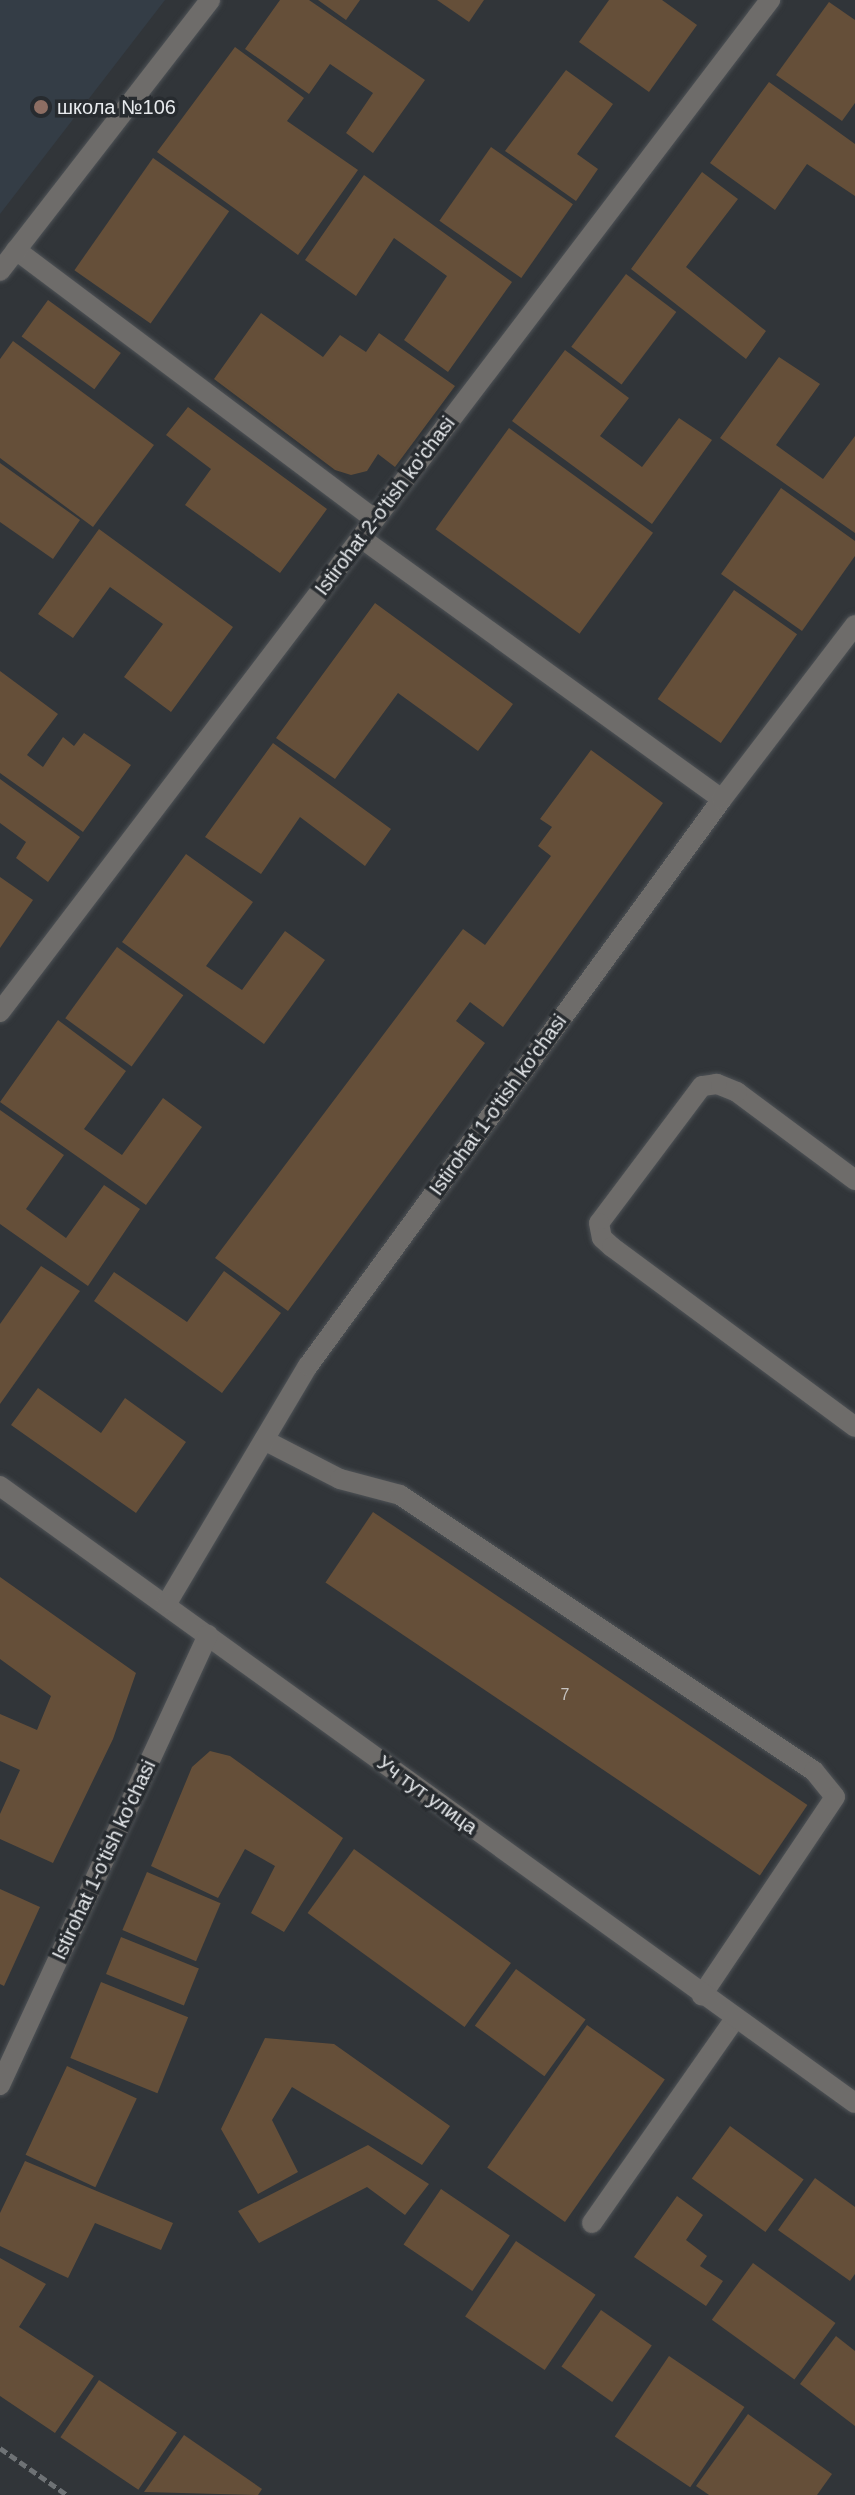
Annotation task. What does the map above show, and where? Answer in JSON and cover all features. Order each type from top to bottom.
[{"type":"street","points":[[0,271],[210,0]]},
{"type":"street","name":"Istirohat 2-o'tish ko'chasi","points":[[0,1012],[770,0]]},
{"type":"street","points":[[16,250],[374,519]]},
{"type":"street","points":[[361,538],[722,799]]},
{"type":"street","name":"Istirohat 1-o'tish ko'chasi","points":[[167,1603],[308,1366],[722,799],[855,625]]},
{"type":"street","points":[[855,1180],[737,1092],[717,1084],[702,1086],[599,1223],[602,1238],[612,1247],[855,1427]]},
{"type":"street","points":[[264,1440],[340,1479],[400,1495],[814,1771],[828,1788],[835,1797],[816,1830],[702,1995]]},
{"type":"street","name":"Уч тут улица","points":[[0,1486],[167,1603],[735,2019],[855,2103]]},
{"type":"street","name":"Istirohat 1-o'tish ko'chasi","points":[[0,2085],[208,1635]]},
{"type":"street","points":[[592,2223],[735,2019]]},
{"type":"path","points":[[0,2448],[67,2495]]},
{"type":"shaded area","name":"школа №106","points":[[0,0],[165,0],[0,214]]},
{"type":"building","points":[[280,0],[309,0],[425,80],[373,153],[346,133],[373,93],[330,64],[309,94],[245,49]]},
{"type":"building","points":[[318,0],[360,0],[346,20]]},
{"type":"building","points":[[437,0],[484,0],[469,22]]},
{"type":"building","points":[[609,0],[662,0],[697,25],[649,92],[579,42]]},
{"type":"building","points":[[829,2],[855,20],[855,103],[842,121],[776,75]]},
{"type":"building","points":[[235,47],[304,98],[287,121],[358,170],[298,255],[157,152]]},
{"type":"building","points":[[566,70],[613,104],[577,154],[598,169],[576,201],[505,151]]},
{"type":"building","points":[[769,82],[855,144],[855,196],[807,164],[775,210],[710,163]]},
{"type":"building","points":[[491,147],[573,204],[521,278],[439,221]]},
{"type":"building","points":[[153,158],[229,211],[151,324],[74,270]]},
{"type":"building","points":[[702,172],[738,199],[686,267],[766,331],[746,359],[631,269]]},
{"type":"building","points":[[364,175],[512,282],[448,372],[404,340],[447,276],[394,238],[356,296],[305,260]]},
{"type":"building","points":[[626,274],[676,312],[622,385],[571,347]]},
{"type":"building","points":[[48,300],[121,353],[94,389],[22,336]]},
{"type":"building","points":[[261,313],[323,357],[340,335],[366,352],[379,333],[455,386],[395,467],[378,454],[367,471],[351,475],[335,470],[214,379]]},
{"type":"building","points":[[13,341],[154,445],[93,527],[0,458],[0,359]]},
{"type":"building","points":[[565,350],[629,398],[600,436],[642,467],[679,418],[712,440],[652,524],[512,421]]},
{"type":"building","points":[[779,357],[820,384],[776,445],[823,479],[855,436],[855,533],[720,438]]},
{"type":"building","points":[[188,407],[327,509],[280,573],[185,505],[211,469],[166,435]]},
{"type":"building","points":[[509,428],[653,533],[580,634],[436,529]]},
{"type":"building","points":[[0,463],[80,520],[53,559],[0,522]]},
{"type":"building","points":[[781,488],[855,541],[855,556],[802,631],[721,574]]},
{"type":"building","points":[[99,529],[233,627],[171,712],[124,677],[163,624],[110,587],[73,638],[38,614]]},
{"type":"building","points":[[734,590],[797,634],[721,743],[658,699]]},
{"type":"building","points":[[375,603],[513,704],[478,751],[398,693],[335,779],[276,738]]},
{"type":"building","points":[[0,671],[58,714],[27,755],[43,767],[63,737],[74,746],[84,733],[131,765],[83,832],[0,773]]},
{"type":"building","points":[[273,743],[391,829],[365,866],[300,817],[261,874],[205,837]]},
{"type":"building","points":[[591,750],[663,803],[503,1027],[470,1002],[456,1021],[485,1043],[288,1311],[215,1258],[463,929],[485,945],[551,856],[538,846],[552,827],[540,819]]},
{"type":"building","points":[[0,779],[80,837],[48,882],[16,858],[26,842],[0,823]]},
{"type":"building","points":[[186,854],[253,902],[206,966],[242,990],[285,931],[325,960],[264,1044],[122,942]]},
{"type":"building","points":[[0,877],[33,900],[0,948]]},
{"type":"building","points":[[117,947],[183,995],[132,1066],[65,1018]]},
{"type":"building","points":[[58,1020],[126,1071],[84,1129],[122,1155],[163,1098],[202,1127],[146,1205],[0,1102]]},
{"type":"building","points":[[0,1110],[64,1155],[26,1209],[66,1238],[104,1185],[140,1209],[88,1286],[0,1224]]},
{"type":"building","points":[[41,1266],[80,1291],[0,1404],[0,1324]]},
{"type":"building","points":[[224,1271],[281,1313],[222,1393],[94,1301],[114,1272],[187,1322]]},
{"type":"building","points":[[38,1388],[101,1433],[125,1398],[186,1442],[136,1513],[11,1425]]},
{"type":"building","points":[[373,1512],[807,1805],[760,1875],[325,1582]]},
{"type":"building","points":[[0,1577],[136,1673],[113,1739],[53,1863],[0,1839],[0,1814],[20,1770],[0,1761],[0,1714],[37,1730],[51,1696],[0,1659]]},
{"type":"building","points":[[210,1751],[230,1756],[343,1838],[284,1932],[251,1913],[275,1866],[245,1849],[218,1898],[151,1866],[192,1767]]},
{"type":"building","points":[[354,1849],[511,1963],[465,2027],[308,1913]]},
{"type":"building","points":[[147,1872],[221,1903],[196,1961],[122,1930]]},
{"type":"building","points":[[0,1889],[40,1907],[4,1986],[0,1984]]},
{"type":"building","points":[[121,1937],[199,1968],[184,2006],[106,1974]]},
{"type":"building","points":[[516,1969],[586,2020],[544,2076],[475,2026]]},
{"type":"building","points":[[101,1982],[188,2017],[157,2093],[70,2058]]},
{"type":"building","points":[[587,2025],[665,2079],[565,2222],[487,2168]]},
{"type":"building","points":[[265,2038],[334,2044],[450,2126],[422,2165],[292,2087],[272,2120],[298,2172],[258,2194],[221,2129]]},
{"type":"building","points":[[67,2066],[137,2099],[95,2187],[26,2155]]},
{"type":"building","points":[[730,2126],[804,2179],[765,2232],[692,2179]]},
{"type":"building","points":[[368,2145],[429,2184],[405,2215],[367,2187],[259,2243],[238,2211]]},
{"type":"building","points":[[25,2161],[173,2223],[161,2250],[95,2223],[68,2278],[0,2246],[0,2213]]},
{"type":"building","points":[[815,2178],[855,2207],[855,2274],[850,2281],[778,2230]]},
{"type":"building","points":[[441,2189],[510,2235],[472,2291],[404,2245]]},
{"type":"building","points":[[677,2196],[703,2215],[686,2240],[707,2256],[700,2266],[723,2281],[706,2306],[634,2257]]},
{"type":"building","points":[[516,2241],[596,2295],[545,2370],[465,2316]]},
{"type":"building","points":[[0,2258],[46,2284],[19,2327],[94,2376],[55,2433],[0,2396]]},
{"type":"building","points":[[753,2263],[836,2323],[794,2380],[712,2320]]},
{"type":"building","points":[[601,2310],[652,2346],[612,2402],[561,2367]]},
{"type":"building","points":[[836,2336],[855,2351],[855,2426],[800,2384]]},
{"type":"building","points":[[669,2356],[744,2407],[690,2487],[615,2436]]},
{"type":"building","points":[[99,2380],[177,2433],[138,2490],[60,2437]]},
{"type":"building","points":[[748,2414],[832,2474],[817,2495],[709,2495],[696,2486]]},
{"type":"building","points":[[184,2435],[262,2489],[258,2495],[144,2492]]},
{"type":"place","name":"школа №106","points":[[41,107]]}]
